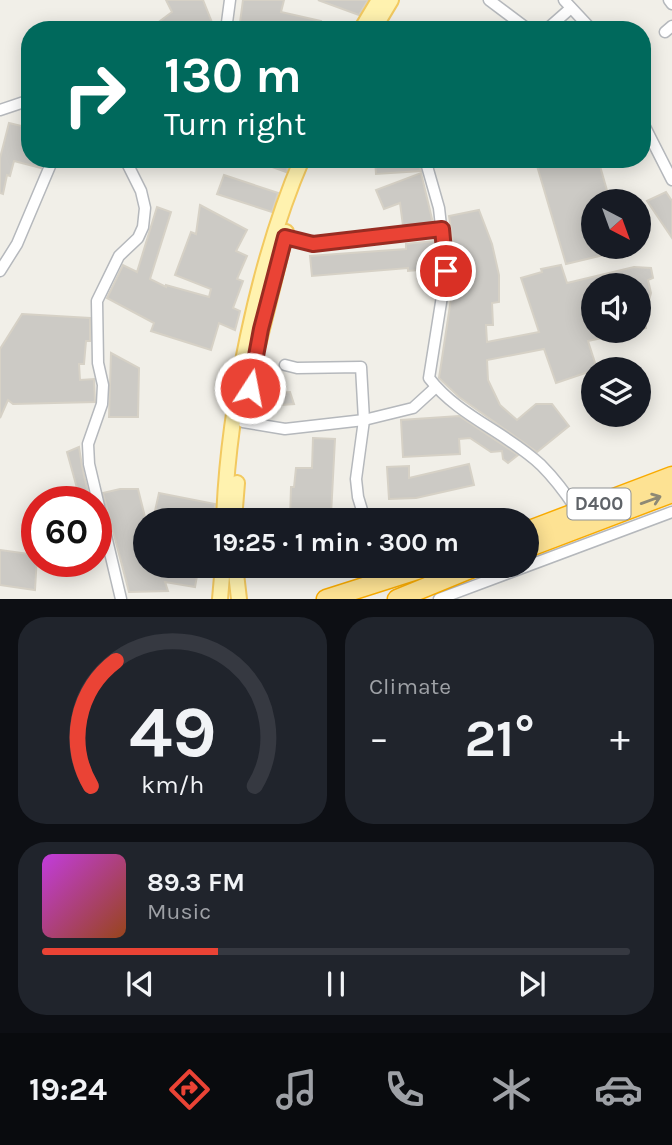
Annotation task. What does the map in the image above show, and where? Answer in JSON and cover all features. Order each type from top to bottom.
[{"type":"highway","name":"D400","points":[[539,527],[672,476]]},
{"type":"highway","name":"D400","points":[[539,543],[672,493]]},
{"type":"highway","points":[[326,599],[365,578]]},
{"type":"highway","points":[[397,599],[448,578]]},
{"type":"main road","points":[[366,21],[379,0]]},
{"type":"main road","points":[[378,21],[391,0]]},
{"type":"main road","points":[[225,508],[234,420],[252,324],[271,249],[299,168]]},
{"type":"main road","points":[[235,508],[243,422],[261,329],[285,237],[308,168]]},
{"type":"main road","points":[[220,599],[222,578]]},
{"type":"main road","points":[[237,578],[239,599]]},
{"type":"street","points":[[227,21],[230,0]]},
{"type":"street","points":[[489,0],[517,21]]},
{"type":"street","points":[[554,21],[568,4],[584,21]]},
{"type":"street","points":[[0,110],[21,103]]},
{"type":"street","points":[[651,139],[672,180]]},
{"type":"street","points":[[0,271],[17,244],[49,168]]},
{"type":"street","points":[[121,599],[89,464],[88,444],[102,404],[97,301],[118,256],[138,238],[143,227],[145,208],[141,191],[130,168]]},
{"type":"street","points":[[427,168],[442,229],[446,271],[429,378],[449,401],[539,463],[564,489],[578,512]]},
{"type":"street","points":[[285,237],[313,244],[442,229]]},
{"type":"street","points":[[285,365],[296,368],[361,367],[364,420],[356,479],[361,508]]},
{"type":"street","points":[[243,422],[285,429],[364,420],[413,408],[436,387]]},
{"type":"street","points":[[439,599],[672,512]]},
{"type":"building","points":[[166,0],[203,0],[211,21],[160,21],[172,12]]},
{"type":"building","points":[[243,0],[284,0],[281,12],[321,21],[240,21]]},
{"type":"building","points":[[318,0],[368,0],[359,15]]},
{"type":"building","points":[[9,123],[21,126],[21,163],[14,161],[10,176],[7,175],[3,194],[0,193],[0,158]]},
{"type":"building","points":[[376,168],[420,168],[421,171],[376,174]]},
{"type":"building","points":[[538,168],[601,168],[607,189],[581,189],[581,259],[587,259],[566,264]]},
{"type":"building","points":[[421,173],[433,223],[403,226],[400,203],[384,209],[376,190]]},
{"type":"building","points":[[224,175],[278,193],[272,212],[217,194]]},
{"type":"building","points":[[666,192],[672,201],[672,238],[651,207],[651,199]]},
{"type":"building","points":[[200,205],[247,230],[236,251],[247,256],[237,279],[243,281],[233,308],[240,311],[235,330],[219,323],[211,350],[151,331],[154,323],[107,298],[123,265],[137,272],[157,207],[171,212],[150,279],[166,287],[209,297],[211,289],[175,275],[191,232],[196,234]]},
{"type":"building","points":[[479,210],[492,244],[499,275],[499,302],[492,303],[493,325],[486,325],[487,342],[539,332],[521,278],[542,272],[541,269],[561,265],[567,283],[581,280],[581,343],[589,343],[593,357],[581,357],[581,374],[556,383],[544,349],[487,360],[488,380],[500,405],[517,420],[536,404],[552,404],[569,426],[537,452],[459,397],[439,378],[454,279],[459,279],[449,216]]},
{"type":"building","points":[[435,241],[438,272],[420,274],[419,270],[408,271],[408,268],[312,276],[310,256],[406,249],[406,244]]},
{"type":"building","points":[[634,267],[651,268],[653,278],[651,279],[651,273],[609,273]]},
{"type":"building","points":[[22,314],[90,318],[90,341],[86,341],[84,364],[79,364],[80,380],[94,379],[95,402],[13,404],[8,400],[0,418],[0,349]]},
{"type":"building","points":[[111,353],[139,368],[138,417],[109,417]]},
{"type":"building","points":[[290,392],[294,404],[268,406],[267,394]]},
{"type":"building","points":[[459,416],[518,455],[508,463],[503,459],[502,451],[491,452],[470,438],[459,439],[460,454],[403,457],[401,420]]},
{"type":"building","points":[[313,438],[335,439],[331,508],[290,508],[291,487],[294,487],[296,468],[312,468]]},
{"type":"building","points":[[79,447],[86,486],[76,486],[67,452]]},
{"type":"building","points":[[469,464],[474,485],[416,498],[389,499],[387,467],[409,466],[409,478]]},
{"type":"building","points":[[138,489],[143,508],[133,508],[133,578],[197,578],[195,587],[165,582],[168,591],[129,592],[112,527],[112,491]]},
{"type":"building","points":[[159,493],[215,504],[215,508],[156,508]]},
{"type":"building","points":[[0,550],[21,553],[21,577],[36,577],[35,590],[0,585]]},
{"type":"route","points":[[250,388],[261,329],[285,237],[313,244],[442,229],[446,271]]}]
